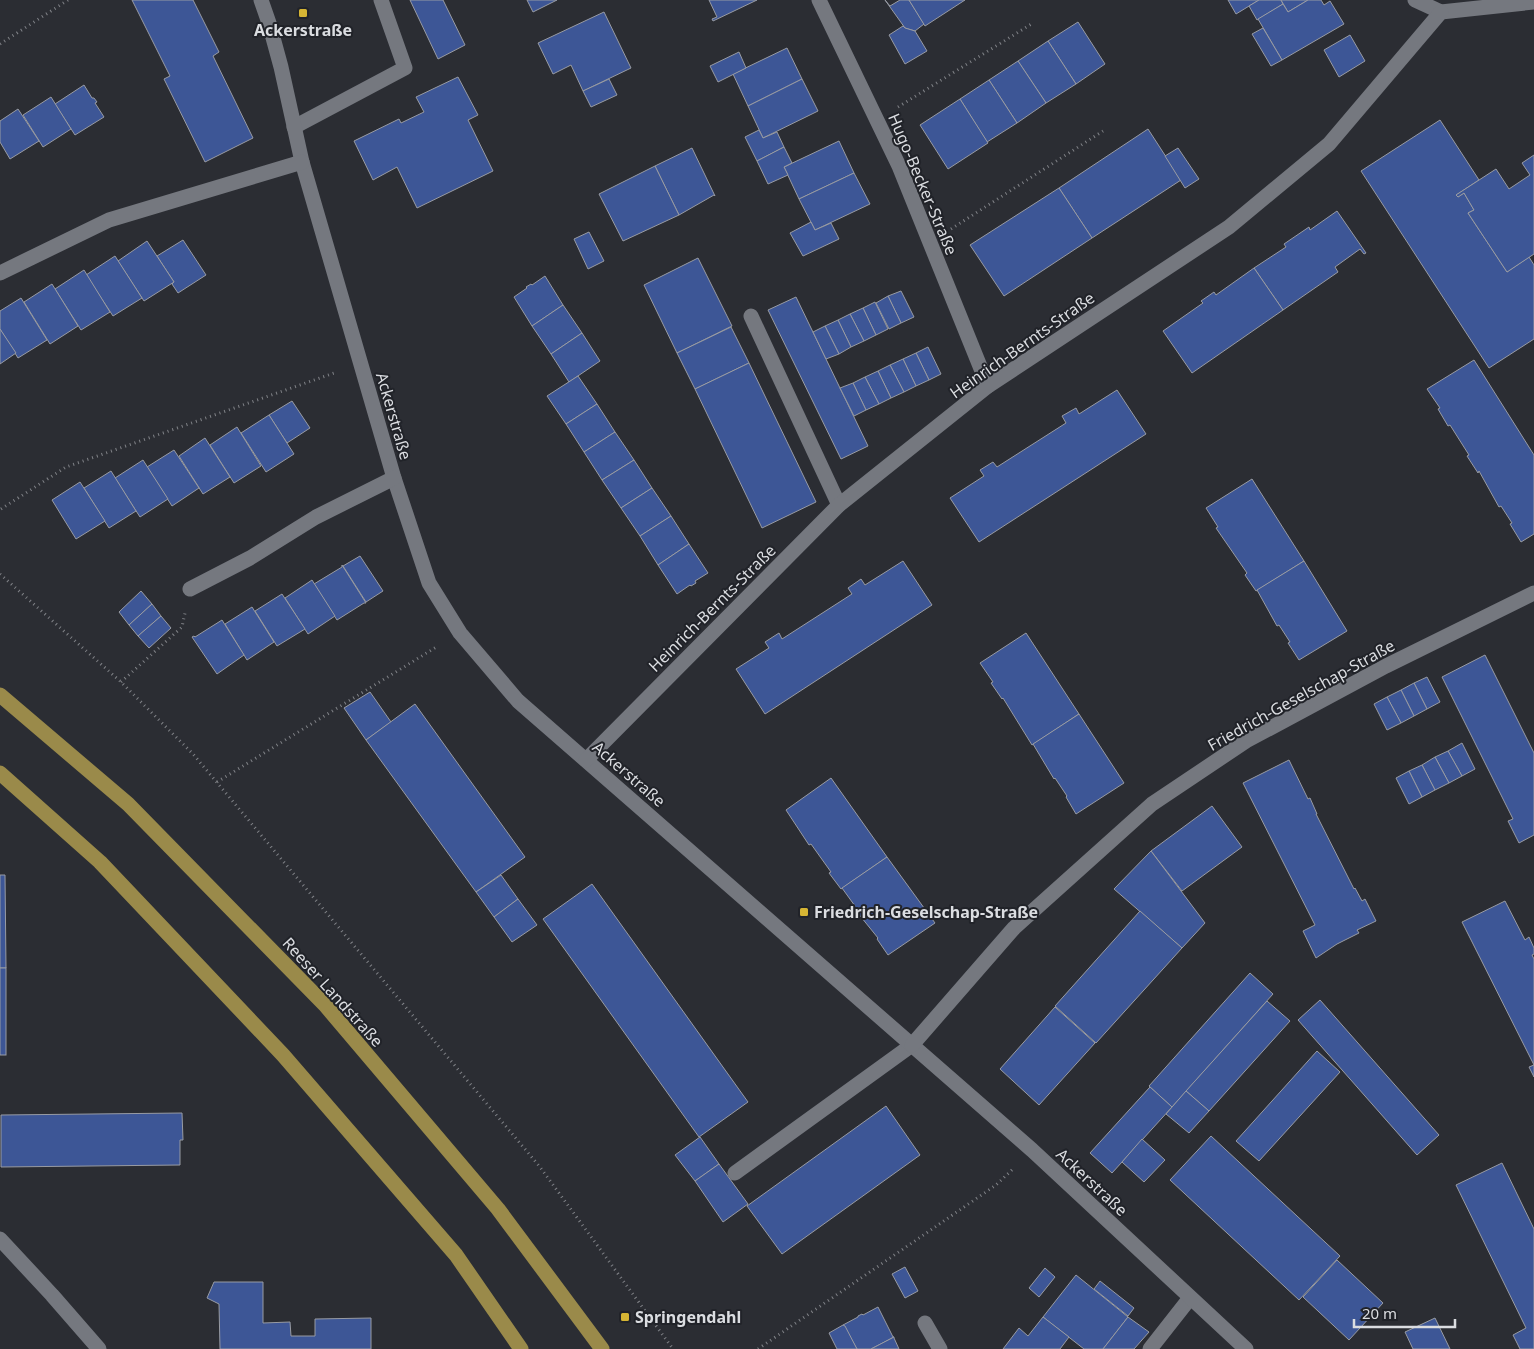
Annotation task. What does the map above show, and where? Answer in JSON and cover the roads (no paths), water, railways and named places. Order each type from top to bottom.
[{"type":"main road","name":"Reeser Landstraße","points":[[0,695],[128,804],[325,1005],[498,1209],[602,1349]]},
{"type":"main road","points":[[0,773],[100,862],[283,1055],[456,1255],[521,1349]]},
{"type":"street","name":"Ackerstraße","points":[[261,0],[281,67],[302,162],[394,478],[429,583],[460,633],[518,701],[1032,1150],[1246,1349]]},
{"type":"street","points":[[294,127],[405,68],[381,0]]},
{"type":"street","name":"Hugo-Becker-Straße","points":[[819,0],[898,166],[988,386]]},
{"type":"street","points":[[1415,0],[1441,12],[1534,2]]},
{"type":"street","name":"Heinrich-Bernts-Straße","points":[[586,760],[839,505],[988,386],[1229,227],[1329,144],[1441,12]]},
{"type":"street","points":[[0,273],[109,220],[302,162]]},
{"type":"street","points":[[751,316],[839,505]]},
{"type":"street","name":"Ackerstraße","points":[[190,589],[250,558],[316,517],[394,478]]},
{"type":"street","name":"Friedrich-Geselschap-Straße","points":[[912,1045],[1014,928],[1152,804],[1246,741],[1386,666],[1534,593]]},
{"type":"street","points":[[735,1173],[912,1045]]},
{"type":"street","points":[[0,1240],[52,1295],[98,1349]]},
{"type":"street","points":[[1150,1349],[1190,1298]]},
{"type":"street","points":[[925,1323],[940,1349]]},
{"type":"place","name":"Ackerstraße","points":[[303,13]]},
{"type":"place","name":"Friedrich-Geselschap-Straße","points":[[804,912]]},
{"type":"place","name":"Springendahl","points":[[625,1317]]}]
